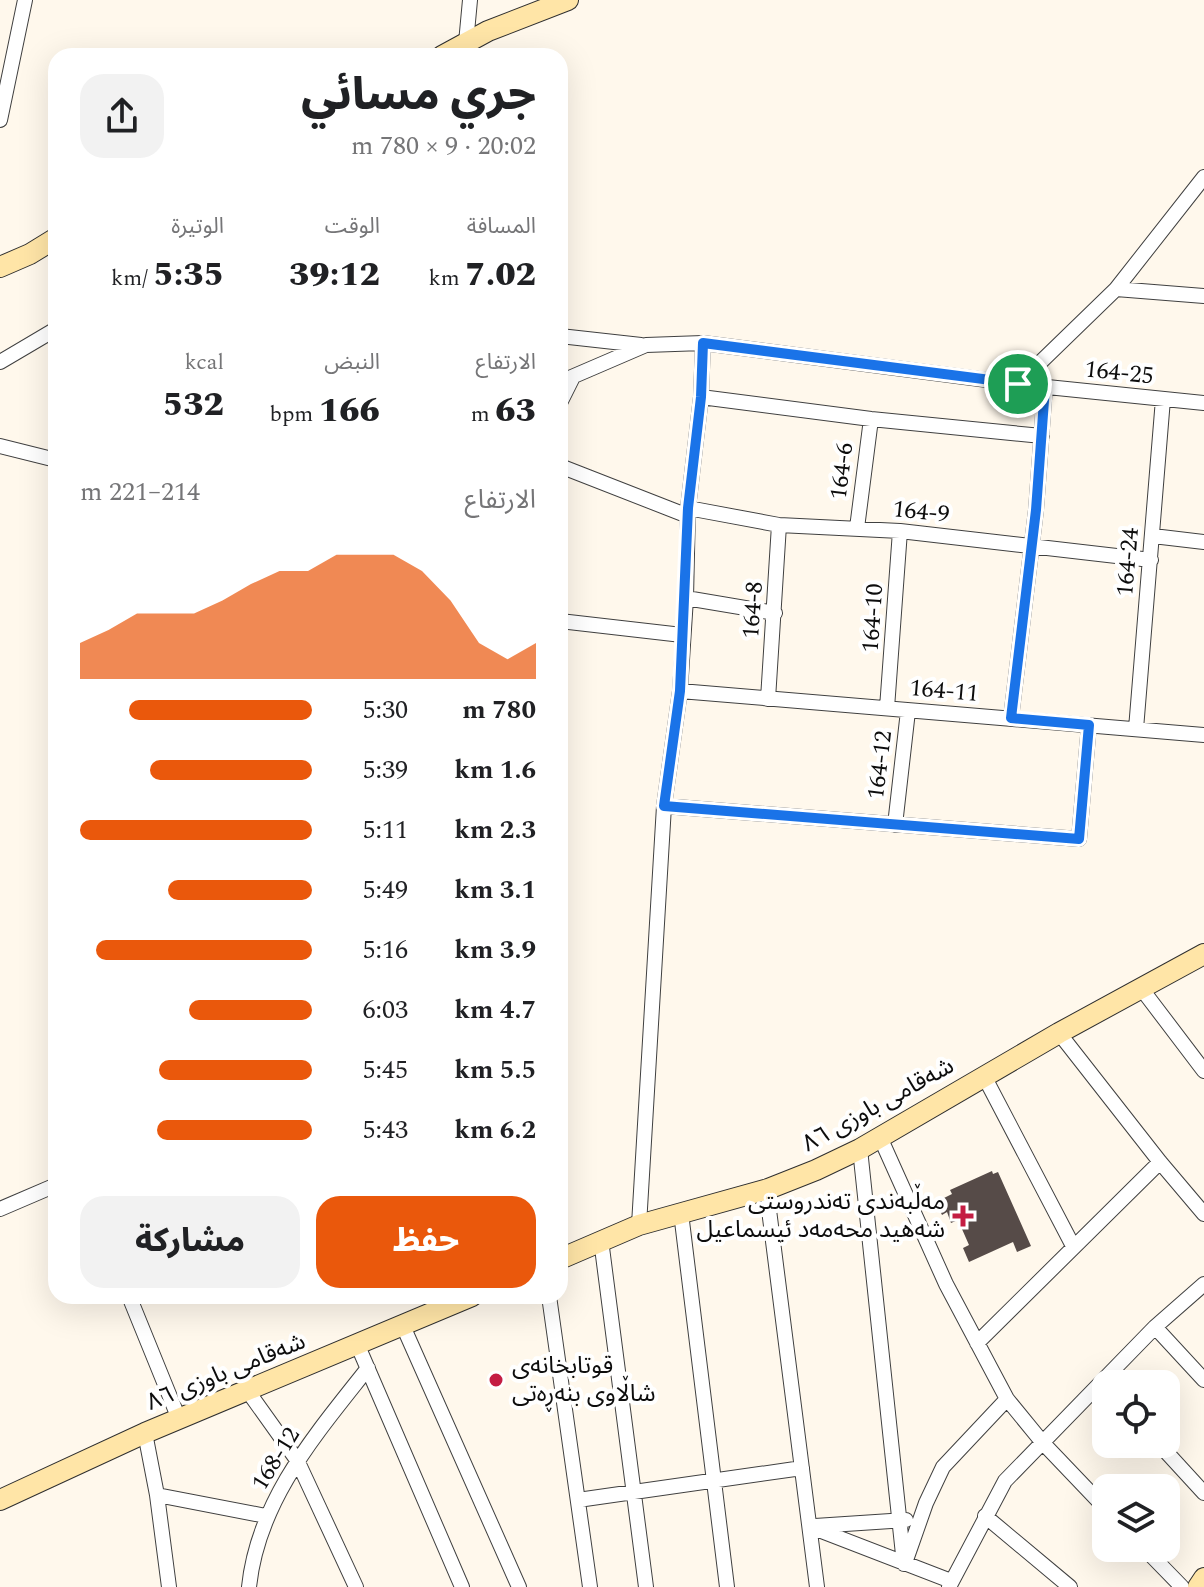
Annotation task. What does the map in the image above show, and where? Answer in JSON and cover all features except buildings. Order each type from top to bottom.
[{"type":"street","points":[[0,120],[25,0]]},
{"type":"street","points":[[466,43],[470,0]]},
{"type":"street","points":[[457,48],[488,31],[568,0]]},
{"type":"street","points":[[1018,384],[1116,289],[1203,178]]},
{"type":"street","points":[[0,267],[48,243]]},
{"type":"street","points":[[1116,289],[1204,296]]},
{"type":"street","points":[[0,362],[48,334]]},
{"type":"street","points":[[568,337],[646,345]]},
{"type":"street","points":[[639,1225],[664,806],[680,691],[688,512],[701,397],[703,343]]},
{"type":"street","name":"164-25","points":[[568,380],[646,345],[703,343],[1018,384],[1204,403]]},
{"type":"street","points":[[1011,718],[1045,387]]},
{"type":"street","points":[[701,397],[871,419],[1042,436]]},
{"type":"street","name":"164-24","points":[[1136,729],[1163,399]]},
{"type":"street","name":"164-6","points":[[857,528],[871,419]]},
{"type":"street","points":[[0,446],[48,458]]},
{"type":"street","name":"164-9","points":[[568,469],[688,512],[779,525],[900,531],[1151,560]]},
{"type":"street","name":"164-8","points":[[768,699],[779,525]]},
{"type":"street","name":"164-10","points":[[887,708],[900,531]]},
{"type":"street","points":[[1153,536],[1204,542]]},
{"type":"street","points":[[686,598],[775,613]]},
{"type":"street","points":[[568,622],[682,635]]},
{"type":"street","name":"164-11","points":[[680,691],[1204,735]]},
{"type":"street","name":"164-12","points":[[895,825],[908,711]]},
{"type":"street","points":[[664,806],[1079,839],[1089,725]]},
{"type":"street","name":"شەقامی باوزی ٨٦","points":[[568,1255],[639,1225],[768,1189],[816,1170],[860,1149],[1059,1033],[1204,954]]},
{"type":"street","points":[[1141,988],[1204,1071]]},
{"type":"street","points":[[1059,1033],[1204,1214]]},
{"type":"street","points":[[984,1076],[1073,1246]]},
{"type":"street","points":[[880,1137],[946,1284],[1007,1399],[1043,1443],[1092,1494]]},
{"type":"street","points":[[860,1149],[904,1564]]},
{"type":"street","points":[[977,1343],[1160,1162]]},
{"type":"street","points":[[0,1209],[48,1188]]},
{"type":"street","points":[[768,1189],[817,1587]]},
{"type":"street","points":[[681,1213],[727,1587]]},
{"type":"street","points":[[601,1240],[646,1587]]},
{"type":"street","points":[[1117,1370],[1155,1327],[1204,1284]]},
{"type":"street","points":[[132,1304],[179,1419]]},
{"type":"street","name":"شەقامی باوزی ٨٦","points":[[0,1500],[145,1433],[454,1304]]},
{"type":"street","points":[[550,1304],[590,1587]]},
{"type":"street","points":[[403,1326],[519,1587]]},
{"type":"street","points":[[1155,1327],[1204,1380]]},
{"type":"street","points":[[358,1346],[462,1587]]},
{"type":"street","name":"168-12","points":[[249,1587],[252,1561],[266,1516],[297,1460],[368,1368]]},
{"type":"street","points":[[247,1390],[297,1460],[356,1587]]},
{"type":"street","points":[[811,1527],[950,1584],[1005,1481],[1092,1396]]},
{"type":"street","points":[[904,1564],[943,1467],[1007,1399]]},
{"type":"street","points":[[145,1433],[169,1587]]},
{"type":"street","points":[[1172,1458],[1204,1493]]},
{"type":"street","points":[[578,1500],[802,1468]]},
{"type":"street","points":[[157,1495],[266,1516]]},
{"type":"street","points":[[985,1516],[1070,1587]]},
{"type":"street","points":[[811,1527],[920,1519]]},
{"type":"street","points":[[1158,1562],[1182,1587]]},
{"type":"street","points":[[1198,1587],[1204,1578]]},
{"type":"place","name":"مەڵبەندی تەندروستی شەهید محەمەد ئیسماعیل","points":[[963,1216]]},
{"type":"place","name":"قوتابخانەی شاڵاوی بنەڕەتی","points":[[496,1380]]},
{"type":"route","points":[[703,343],[1018,384],[1045,387],[1036,510],[1011,718],[1089,725],[1079,839],[664,806],[680,691],[688,508],[701,397],[703,343]]}]
